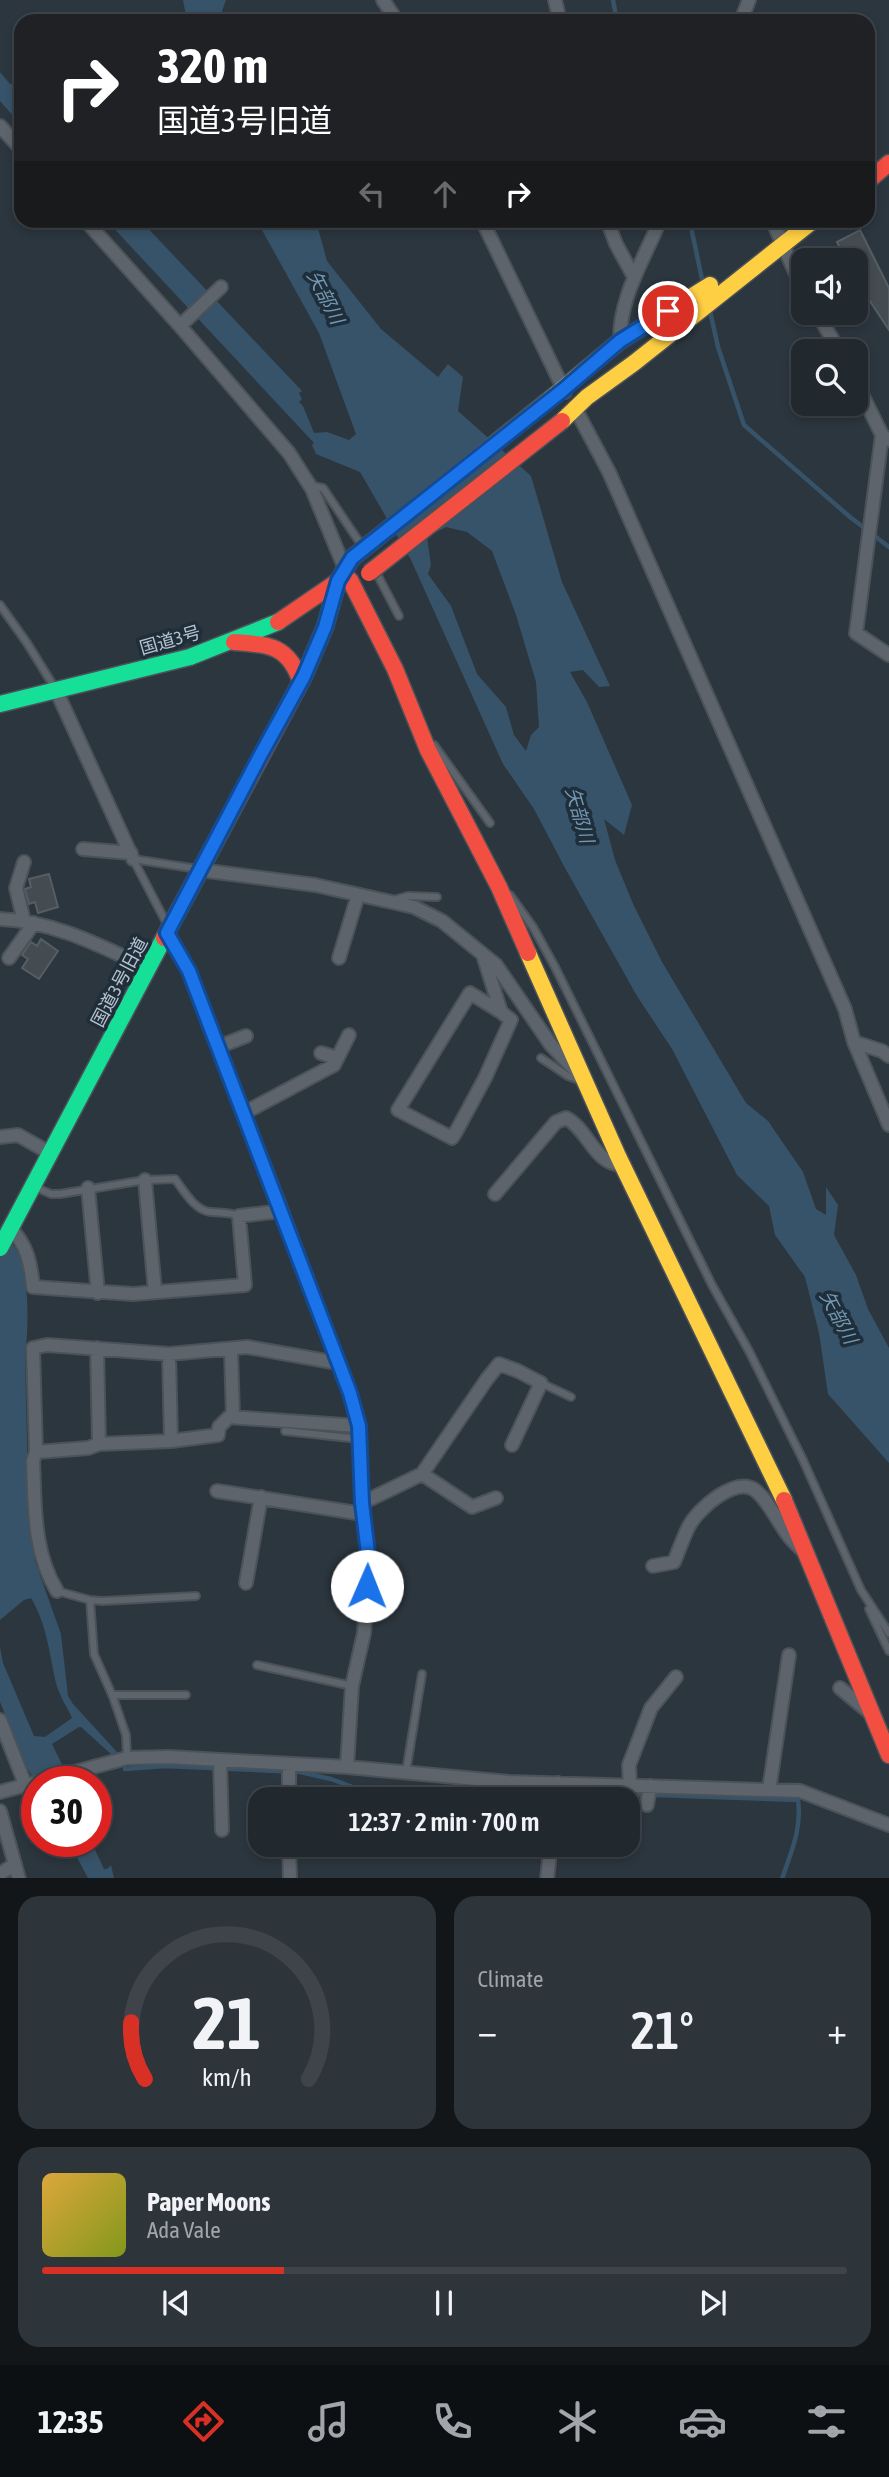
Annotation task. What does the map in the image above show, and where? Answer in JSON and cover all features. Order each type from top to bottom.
[{"type":"main road","points":[[875,175],[889,163]]},
{"type":"main road","name":"国道3号","points":[[347,572],[369,573],[634,363],[732,278],[803,228]]},
{"type":"main road","name":"国道3号","points":[[0,704],[190,657],[278,622],[347,572],[620,341],[686,299],[732,278]]},
{"type":"main road","points":[[347,572],[395,669],[428,750],[499,887],[581,1078],[622,1165],[763,1454],[889,1755]]},
{"type":"main road","name":"国道3号旧道","points":[[0,1248],[301,682],[347,572]]},
{"type":"main road","points":[[229,641],[281,649],[297,665],[301,682]]},
{"type":"street","points":[[0,126],[14,141]]},
{"type":"street","points":[[92,228],[289,453],[310,486],[347,572]]},
{"type":"street","points":[[486,228],[563,390],[609,472],[839,997],[854,1042],[889,1125]]},
{"type":"street","points":[[610,228],[634,277]]},
{"type":"street","points":[[634,363],[620,341],[622,312],[634,277],[657,228]]},
{"type":"street","points":[[776,228],[791,262]]},
{"type":"street","points":[[180,326],[221,288]]},
{"type":"street","points":[[868,404],[886,438],[872,512],[856,633],[889,655]]},
{"type":"street","points":[[56,690],[132,856]]},
{"type":"street","points":[[83,849],[132,856]]},
{"type":"street","points":[[24,862],[16,888],[29,922]]},
{"type":"street","points":[[200,870],[315,885],[414,907],[442,921],[484,958],[496,965],[551,1045],[581,1078]]},
{"type":"street","points":[[339,958],[358,895]]},
{"type":"street","points":[[0,919],[29,922],[91,941],[148,968]]},
{"type":"street","points":[[9,957],[29,922]]},
{"type":"street","points":[[168,931],[189,971],[282,1211],[350,1393],[359,1433],[369,1562],[363,1633],[352,1686],[348,1767]]},
{"type":"street","points":[[484,958],[501,1012],[511,1020],[485,1079],[452,1138],[398,1110],[470,993],[501,1012]]},
{"type":"street","points":[[244,1113],[334,1065],[349,1035]]},
{"type":"street","points":[[218,1047],[246,1037]]},
{"type":"street","points":[[854,1042],[889,1056]]},
{"type":"street","points":[[321,1053],[337,1058]]},
{"type":"street","points":[[495,1194],[556,1122],[566,1118],[574,1123],[605,1161],[622,1165]]},
{"type":"street","points":[[0,1137],[18,1135],[50,1153]]},
{"type":"street","points":[[145,1180],[155,1292]]},
{"type":"street","points":[[88,1188],[98,1293]]},
{"type":"street","points":[[10,1230],[21,1238],[28,1256],[33,1287],[98,1293],[155,1292],[245,1285],[239,1216],[282,1211]]},
{"type":"street","points":[[57,1591],[47,1576],[38,1547],[33,1461],[36,1452],[33,1348],[47,1345],[169,1354],[247,1347],[338,1363]]},
{"type":"street","points":[[97,1348],[99,1444]]},
{"type":"street","points":[[231,1350],[233,1417]]},
{"type":"street","points":[[169,1354],[171,1441]]},
{"type":"street","points":[[217,1491],[363,1509],[422,1475],[503,1359],[518,1371],[541,1383],[512,1445]]},
{"type":"street","points":[[36,1452],[88,1448],[99,1444],[171,1441],[218,1435],[219,1427],[229,1417],[359,1433]]},
{"type":"street","points":[[422,1475],[472,1507],[496,1498]]},
{"type":"street","points":[[653,1566],[674,1562],[690,1524],[698,1514],[707,1504],[741,1486],[753,1489],[761,1496],[788,1536],[808,1558]]},
{"type":"street","points":[[246,1583],[261,1497]]},
{"type":"street","points":[[769,1790],[789,1655]]},
{"type":"street","points":[[630,1786],[629,1765],[651,1708],[676,1677]]},
{"type":"street","points":[[840,1688],[874,1716]]},
{"type":"street","points":[[0,1720],[21,1772]]},
{"type":"street","points":[[96,1766],[127,1758],[168,1757],[348,1767],[509,1782],[800,1791],[889,1825]]},
{"type":"street","points":[[220,1760],[222,1830]]},
{"type":"street","points":[[289,1764],[289,1787]]},
{"type":"street","points":[[558,1783],[558,1787]]},
{"type":"street","points":[[0,1792],[21,1786]]},
{"type":"street","points":[[647,1805],[650,1786]]},
{"type":"street","points":[[0,1811],[19,1878]]},
{"type":"street","points":[[289,1857],[290,1878]]},
{"type":"street","points":[[547,1878],[550,1857]]},
{"type":"street","points":[[0,1874],[15,1864]]},
{"type":"lane","points":[[310,486],[323,488],[354,533],[399,616]]},
{"type":"lane","points":[[0,605],[56,690]]},
{"type":"lane","points":[[415,716],[490,823]]},
{"type":"lane","points":[[132,856],[200,870]]},
{"type":"lane","points":[[132,856],[168,931]]},
{"type":"lane","points":[[499,887],[505,886],[533,927],[555,967],[712,1285],[749,1351],[803,1460],[889,1651]]},
{"type":"lane","points":[[390,902],[408,896],[437,897]]},
{"type":"lane","points":[[541,1058],[568,1076],[581,1078]]},
{"type":"lane","points":[[33,1186],[51,1194],[60,1194],[145,1180],[175,1179],[198,1208],[208,1213],[226,1212],[239,1216]]},
{"type":"lane","points":[[541,1383],[571,1397]]},
{"type":"lane","points":[[285,1431],[359,1433]]},
{"type":"lane","points":[[861,1590],[889,1633]]},
{"type":"lane","points":[[57,1591],[90,1600],[116,1601],[196,1596]]},
{"type":"lane","points":[[90,1600],[94,1654],[126,1735],[127,1758]]},
{"type":"lane","points":[[257,1665],[352,1686]]},
{"type":"lane","points":[[406,1774],[422,1674]]},
{"type":"lane","points":[[112,1695],[186,1695]]},
{"type":"water","points":[[183,0],[226,0],[223,14],[186,14]]},
{"type":"water","points":[[0,72],[10,84],[14,83],[14,117],[0,101]]},
{"type":"water","name":"矢部川","points":[[114,228],[148,228],[302,391],[299,393],[302,399],[299,402],[314,433],[327,432],[349,440],[356,434],[319,333],[261,228],[318,228],[327,261],[381,329],[438,377],[448,364],[463,377],[458,411],[531,476],[562,582],[610,686],[599,687],[583,670],[570,672],[587,702],[632,805],[624,835],[604,819],[615,860],[662,962],[746,1103],[768,1121],[803,1172],[816,1209],[826,1215],[826,1187],[838,1205],[834,1235],[856,1275],[868,1309],[889,1348],[889,1463],[828,1394],[819,1333],[805,1277],[775,1235],[769,1206],[737,1175],[672,1049],[637,996],[534,809],[503,764],[411,560],[360,472],[316,454],[312,445],[314,443]],"holes":[[[446,527],[467,532],[492,551],[516,615],[536,682],[539,727],[531,735],[526,751],[514,735],[506,707],[477,674],[451,606],[428,574],[431,565],[427,537]]]},
{"type":"water","points":[[0,1228],[19,1255],[26,1290],[29,1530],[35,1561],[61,1634],[68,1696],[117,1752],[113,1756],[79,1727],[52,1744],[63,1766],[26,1766],[0,1702],[0,1647],[3,1663],[34,1736],[45,1737],[72,1718],[57,1687],[44,1629],[31,1598],[24,1600],[0,1620]]},
{"type":"water","points":[[77,1857],[98,1857],[104,1869],[111,1865],[114,1878],[88,1878]]},
{"type":"building","points":[[860,230],[889,288],[889,330],[868,298],[868,248],[840,248],[837,242]]},
{"type":"building","points":[[49,874],[58,907],[38,913],[35,902],[29,904],[25,889],[31,887],[29,879]]},
{"type":"building","points":[[41,939],[58,951],[39,979],[22,968],[28,959],[22,955],[31,942],[37,946]]},
{"type":"waterway","points":[[613,0],[616,14]]},
{"type":"waterway","points":[[691,228],[702,279]]},
{"type":"waterway","points":[[710,311],[718,347],[744,425],[850,517],[889,547]]},
{"type":"waterway","points":[[125,1769],[165,1766],[300,1772],[355,1788],[408,1794],[489,1797],[539,1791],[798,1800],[797,1831],[782,1878]]},
{"type":"traffic: fast","points":[[0,704],[190,657],[278,622]]},
{"type":"traffic: fast","points":[[0,1248],[164,938]]},
{"type":"traffic: slow","points":[[562,421],[587,397],[804,228]]},
{"type":"traffic: slow","points":[[549,400],[620,341],[710,285]]},
{"type":"traffic: slow","points":[[352,558],[549,400]]},
{"type":"traffic: slow","points":[[528,953],[618,1156],[784,1500]]},
{"type":"traffic: jam","points":[[875,175],[889,163]]},
{"type":"traffic: jam","points":[[369,573],[562,421]]},
{"type":"traffic: jam","points":[[278,622],[338,581],[352,558]]},
{"type":"traffic: jam","points":[[350,580],[395,669],[428,750],[499,887],[528,953]]},
{"type":"traffic: jam","points":[[164,938],[304,676],[325,627],[338,581]]},
{"type":"traffic: jam","points":[[234,642],[276,649],[290,661],[301,682]]},
{"type":"traffic: jam","points":[[784,1500],[889,1755]]},
{"type":"route","points":[[367,1586],[369,1562],[362,1503],[359,1426],[350,1393],[189,971],[167,933],[304,676],[325,627],[338,581],[352,558],[563,390],[620,341],[668,311]]}]
